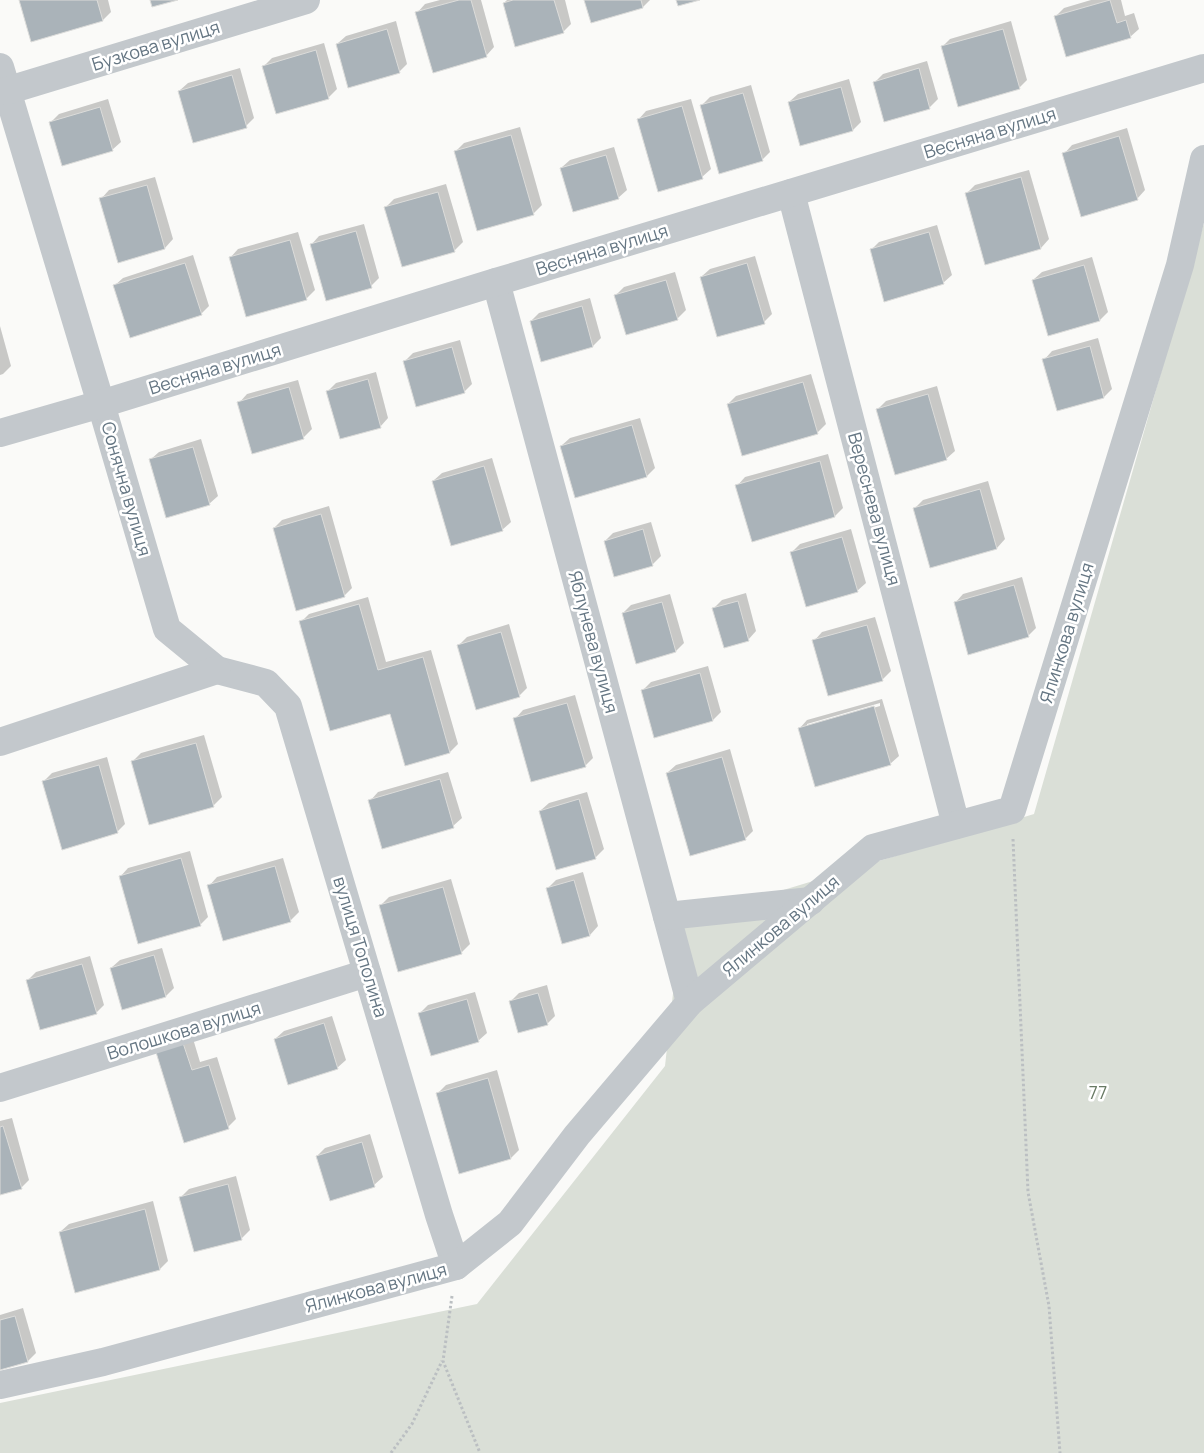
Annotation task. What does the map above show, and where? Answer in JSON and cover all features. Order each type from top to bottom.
[{"type":"street","name":"Бузкова вулиця","points":[[3,79],[306,0]]},
{"type":"street","name":"Весняна вулиця","points":[[0,433],[101,404],[496,282],[1204,68]]},
{"type":"street","name":"Сонячна вулиця","points":[[3,79],[101,404],[166,629],[217,670]]},
{"type":"street","name":"Ялинкова вулиця","points":[[0,1385],[103,1362],[456,1266],[510,1223],[577,1135],[690,1002],[873,848],[1012,810],[1180,265],[1204,159]]},
{"type":"street","name":"Вереснева вулиця","points":[[791,193],[956,825]]},
{"type":"street","name":"Яблунева вулиця","points":[[496,282],[690,1002]]},
{"type":"street","points":[[0,742],[217,670]]},
{"type":"street","name":"вулиця Тополина","points":[[217,670],[266,683],[288,706],[439,1215],[456,1266]]},
{"type":"street","points":[[667,916],[811,901]]},
{"type":"street","name":"Волошкова вулиця","points":[[0,1088],[368,974]]},
{"type":"path","points":[[1012,810],[1028,1192],[1049,1306],[1060,1453]]},
{"type":"path","points":[[391,1453],[412,1424],[443,1361],[456,1266]]},
{"type":"path","points":[[443,1361],[480,1453]]},
{"type":"green space","name":"77","points":[[1204,223],[1204,1453],[0,1453],[0,1403],[477,1304],[665,1066],[681,921],[1034,814]]},
{"type":"building","points":[[19,0],[97,0],[103,21],[31,42]]},
{"type":"building","points":[[150,0],[178,0],[152,7]]},
{"type":"building","points":[[459,0],[471,0],[487,57],[433,73],[415,12]]},
{"type":"building","points":[[513,0],[554,0],[564,33],[515,47],[503,3]]},
{"type":"building","points":[[584,0],[641,0],[643,8],[591,23]]},
{"type":"building","points":[[676,0],[700,0],[678,6]]},
{"type":"building","points":[[1110,0],[1117,23],[1126,20],[1131,38],[1066,57],[1054,16]]},
{"type":"building","points":[[387,29],[400,73],[348,88],[336,44]]},
{"type":"building","points":[[1003,29],[1020,89],[958,107],[941,46]]},
{"type":"building","points":[[316,50],[329,99],[276,114],[262,66]]},
{"type":"building","points":[[919,68],[930,109],[884,122],[873,82]]},
{"type":"building","points":[[232,75],[247,128],[193,143],[178,91]]},
{"type":"building","points":[[841,87],[853,131],[800,146],[788,102]]},
{"type":"building","points":[[743,93],[763,161],[719,174],[700,105]]},
{"type":"building","points":[[682,106],[703,179],[658,192],[637,119]]},
{"type":"building","points":[[100,107],[113,151],[62,166],[49,122]]},
{"type":"building","points":[[511,135],[534,215],[477,231],[454,151]]},
{"type":"building","points":[[1119,136],[1138,200],[1081,217],[1062,153]]},
{"type":"building","points":[[606,155],[619,199],[573,212],[560,168]]},
{"type":"building","points":[[1021,177],[1041,249],[985,265],[965,193]]},
{"type":"building","points":[[147,185],[165,249],[118,263],[99,198]]},
{"type":"building","points":[[438,192],[455,252],[402,267],[384,207]]},
{"type":"building","points":[[356,231],[372,288],[326,301],[310,244]]},
{"type":"building","points":[[929,232],[944,284],[884,302],[870,249]]},
{"type":"building","points":[[290,240],[307,300],[246,317],[229,257]]},
{"type":"building","points":[[185,263],[202,315],[130,338],[113,285]]},
{"type":"building","points":[[747,263],[765,324],[717,337],[700,277]]},
{"type":"building","points":[[1084,265],[1100,321],[1048,336],[1032,280]]},
{"type":"building","points":[[666,280],[678,320],[626,335],[614,295]]},
{"type":"building","points":[[582,306],[593,347],[541,362],[530,321]]},
{"type":"building","points":[[1090,346],[1104,398],[1057,411],[1042,359]]},
{"type":"building","points":[[452,347],[465,393],[416,407],[403,361]]},
{"type":"building","points":[[368,379],[381,428],[340,439],[326,391]]},
{"type":"building","points":[[803,382],[818,434],[742,456],[727,404]]},
{"type":"building","points":[[289,387],[304,439],[252,454],[237,402]]},
{"type":"building","points":[[928,394],[947,460],[895,475],[876,409]]},
{"type":"building","points":[[632,425],[647,477],[575,498],[560,446]]},
{"type":"building","points":[[193,447],[210,505],[166,518],[149,459]]},
{"type":"building","points":[[820,461],[835,517],[752,542],[735,485]]},
{"type":"building","points":[[484,466],[503,531],[451,546],[432,481]]},
{"type":"building","points":[[980,489],[997,549],[930,568],[913,508]]},
{"type":"building","points":[[321,514],[345,597],[296,611],[273,528]]},
{"type":"building","points":[[643,529],[653,566],[614,577],[604,541]]},
{"type":"building","points":[[842,537],[858,592],[806,607],[790,552]]},
{"type":"building","points":[[1014,585],[1029,637],[968,655],[954,602]]},
{"type":"building","points":[[738,601],[749,641],[724,648],[712,608]]},
{"type":"building","points":[[662,602],[676,652],[636,664],[622,613]]},
{"type":"building","points":[[359,604],[378,670],[423,657],[450,753],[405,766],[390,714],[330,731],[299,621]]},
{"type":"building","points":[[867,625],[883,681],[828,696],[812,640]]},
{"type":"building","points":[[501,632],[520,697],[476,710],[457,645]]},
{"type":"building","points":[[700,673],[713,721],[654,738],[641,690]]},
{"type":"building","points":[[567,703],[586,767],[531,782],[513,718]]},
{"type":"building","points":[[874,706],[891,765],[815,787],[798,728]]},
{"type":"building","points":[[196,743],[214,807],[149,825],[131,761]]},
{"type":"building","points":[[722,757],[746,840],[690,856],[666,773]]},
{"type":"building","points":[[99,765],[118,833],[62,850],[42,781]]},
{"type":"building","points":[[440,779],[454,828],[382,849],[368,800]]},
{"type":"building","points":[[579,799],[596,859],[556,870],[539,811]]},
{"type":"building","points":[[181,858],[201,926],[138,944],[119,876]]},
{"type":"building","points":[[275,866],[291,922],[223,941],[207,885]]},
{"type":"building","points":[[574,880],[590,936],[562,944],[546,888]]},
{"type":"building","points":[[443,887],[462,954],[398,972],[379,905]]},
{"type":"building","points":[[154,955],[166,997],[122,1010],[110,968]]},
{"type":"building","points":[[82,964],[97,1014],[40,1030],[26,980]]},
{"type":"building","points":[[538,993],[548,1025],[518,1033],[509,1001]]},
{"type":"building","points":[[467,999],[479,1042],[431,1056],[418,1013]]},
{"type":"building","points":[[324,1023],[338,1069],[288,1085],[274,1039]]},
{"type":"building","points":[[182,1040],[192,1070],[209,1065],[229,1129],[184,1143],[155,1049]]},
{"type":"building","points":[[488,1078],[511,1159],[459,1174],[436,1093]]},
{"type":"building","points":[[3,1126],[22,1189],[0,1195],[0,1127]]},
{"type":"building","points":[[362,1142],[375,1187],[330,1201],[316,1156]]},
{"type":"building","points":[[228,1184],[242,1240],[194,1252],[179,1197]]},
{"type":"building","points":[[145,1209],[160,1270],[75,1293],[59,1232]]},
{"type":"building","points":[[15,1316],[28,1362],[0,1370],[0,1320]]}]
